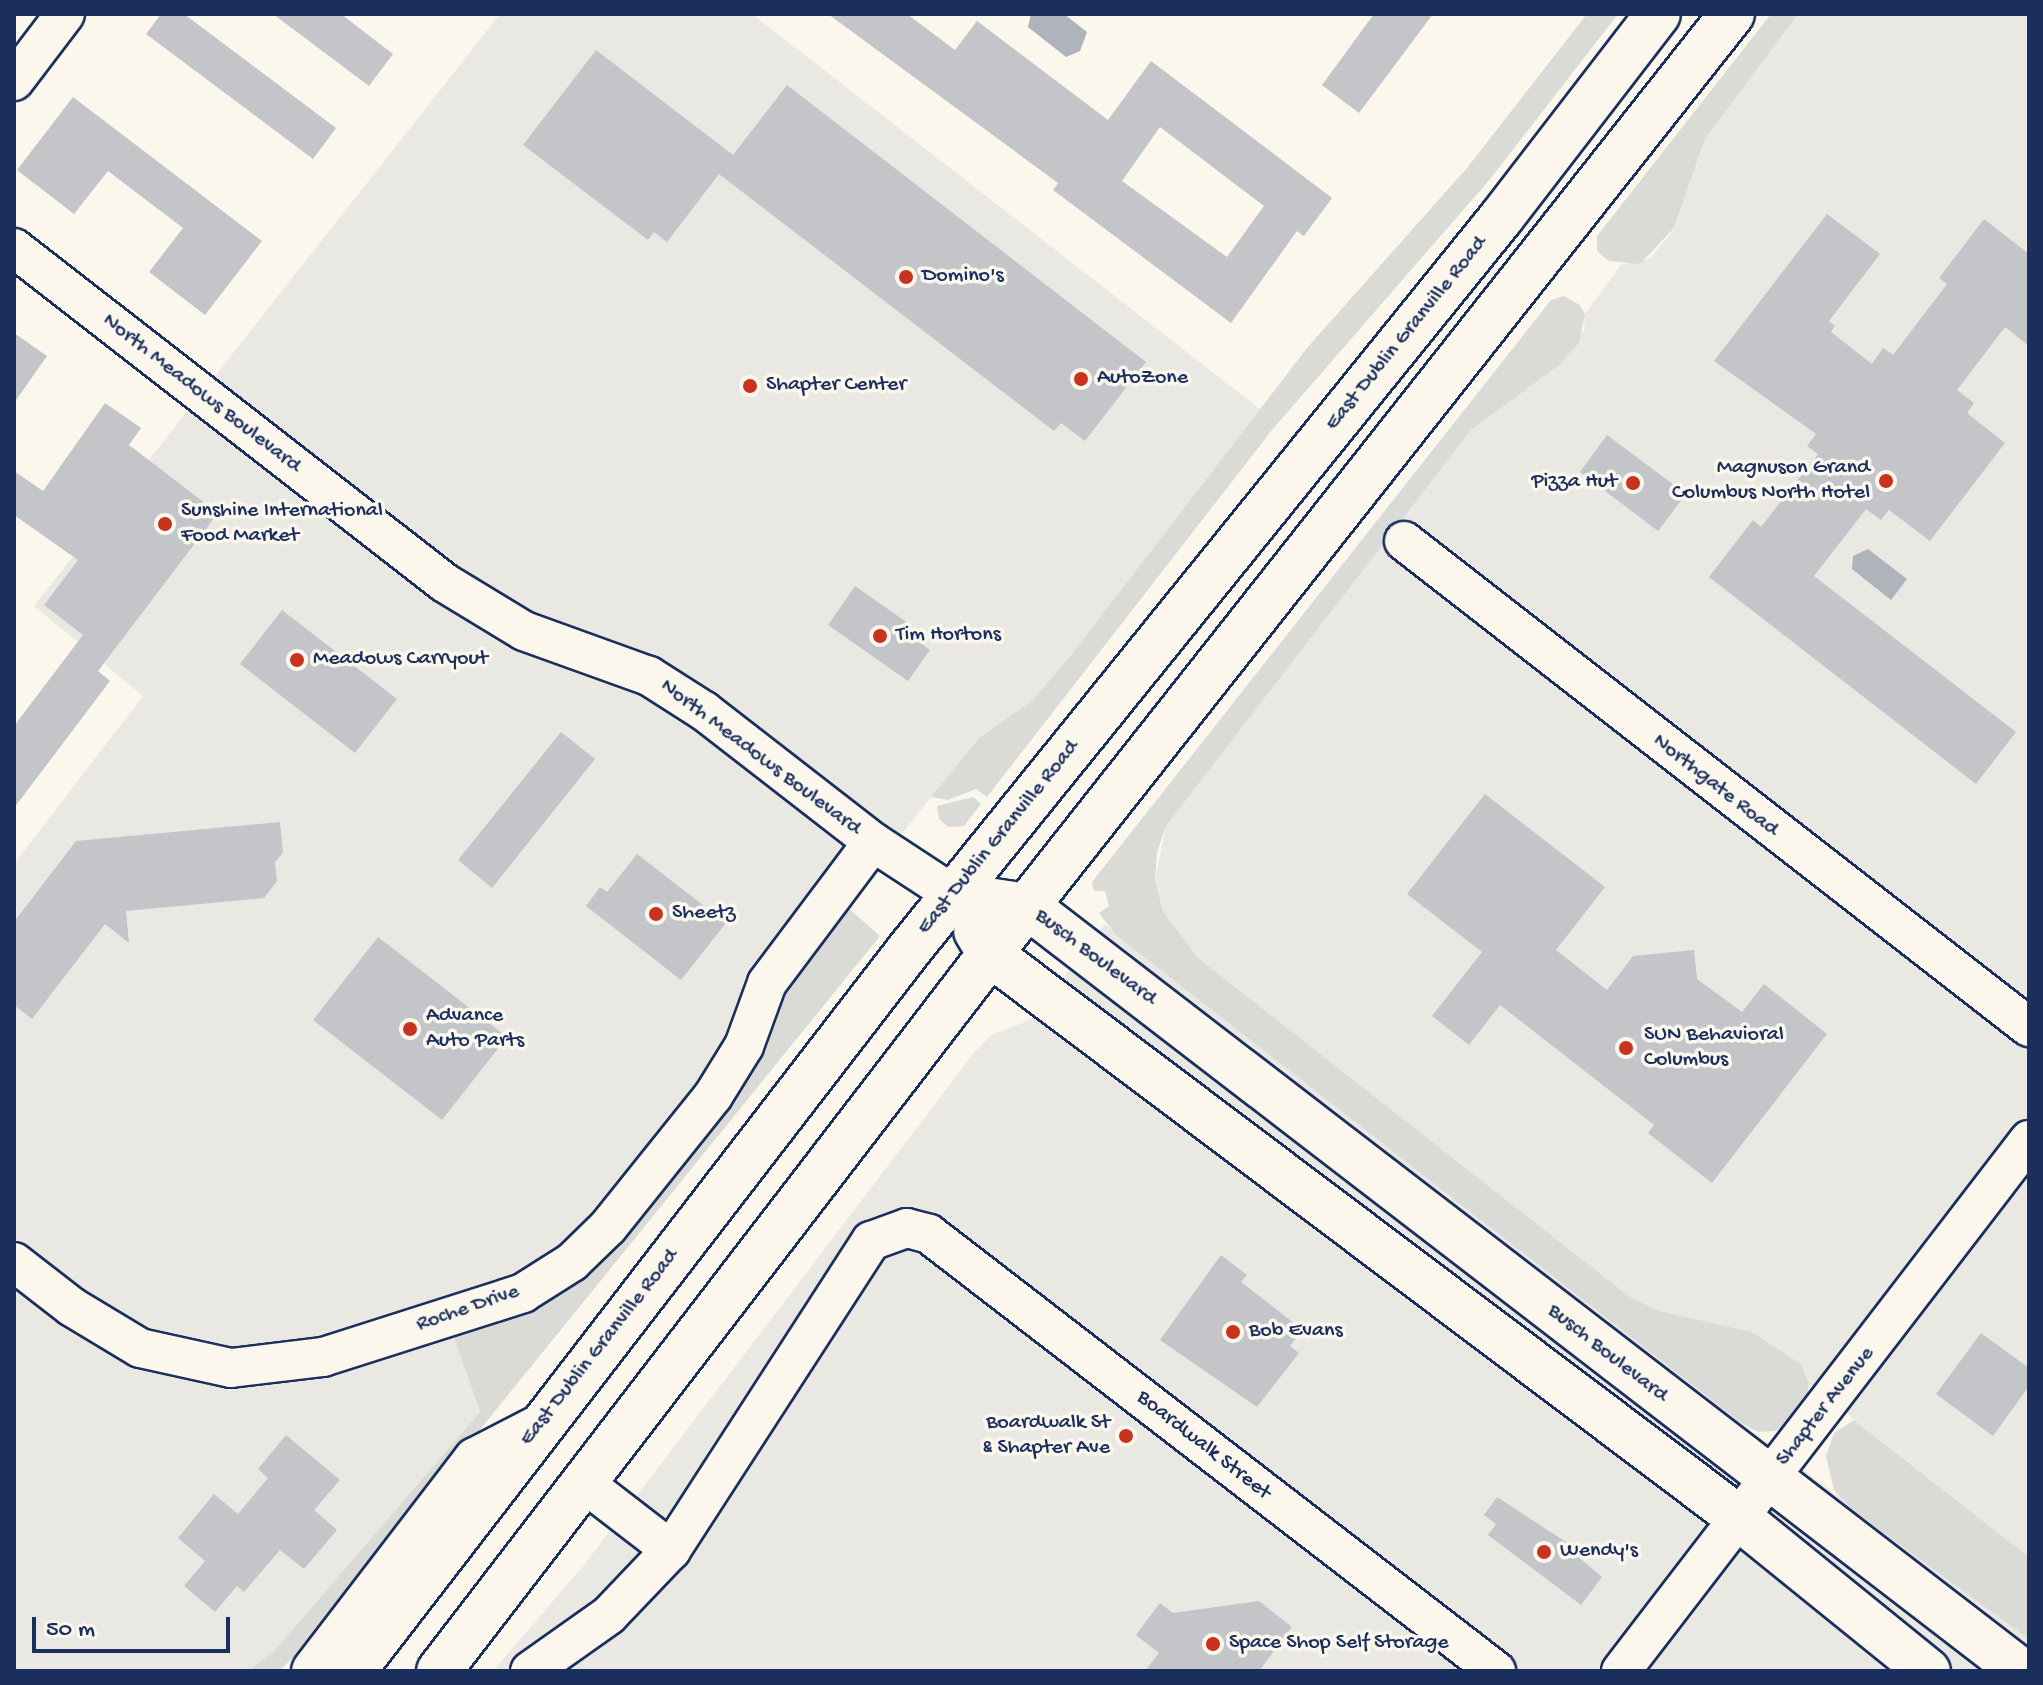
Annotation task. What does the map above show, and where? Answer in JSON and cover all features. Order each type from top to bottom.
[{"type":"main road","name":"East Dublin Granville Road","points":[[353,1671],[538,1428],[954,895],[1501,218],[1658,14]]},
{"type":"main road","points":[[439,1671],[1027,906],[1732,14]]},
{"type":"main road","name":"Busch Boulevard","points":[[954,895],[1027,906],[2021,1671]]},
{"type":"main road","points":[[954,895],[990,954],[1739,1518],[1928,1671]]},
{"type":"main road","points":[[314,1671],[476,1460],[538,1428]]},
{"type":"street","points":[[14,81],[65,14]]},
{"type":"street","name":"North Meadows Boulevard","points":[[14,248],[445,583],[524,631],[649,676],[704,711],[873,842],[954,895]]},
{"type":"street","name":"Northgate Road","points":[[1404,541],[2029,1027]]},
{"type":"street","name":"Roche Drive","points":[[14,1262],[72,1307],[140,1348],[231,1368],[323,1357],[523,1293],[572,1262],[608,1227],[713,1096],[739,1057],[774,972],[873,842]]},
{"type":"street","name":"Shapter Avenue","points":[[1621,1671],[2029,1140]]},
{"type":"street","name":"Boardwalk Street","points":[[671,1550],[871,1241],[907,1228],[929,1234],[1496,1671]]},
{"type":"street","points":[[530,1671],[609,1615],[671,1550],[584,1483]]},
{"type":"shaded area","points":[[500,14],[752,14],[1260,409],[1071,655],[1033,700],[979,738],[886,853],[587,1269],[561,1292],[452,1332],[480,1412],[275,1650],[248,1671],[14,1671],[14,864],[143,696],[34,606]]},
{"type":"shaded area","points":[[1031,14],[1064,14],[1087,32],[1080,51],[1066,57],[1028,27]]},
{"type":"shaded area","points":[[1587,14],[1618,14],[1491,178],[1272,430],[987,797],[976,789],[948,800],[931,797],[979,738],[1033,700],[1071,655],[1307,348],[1467,168]]},
{"type":"shaded area","points":[[1771,14],[1798,14],[1705,139],[1674,228],[1640,264],[1609,261],[1597,251],[1597,236]]},
{"type":"shaded area","points":[[1798,14],[2029,14],[2029,1557],[1809,1384],[1801,1364],[1752,1332],[1660,1311],[1630,1297],[1198,958],[1163,911],[1155,880],[1166,826],[1471,430],[1584,330],[1585,314],[1621,265],[1651,258],[1674,229],[1705,139]]},
{"type":"shaded area","points":[[1564,296],[1580,305],[1585,314],[1579,343],[1559,365],[1471,430],[1166,826],[1157,852],[1155,880],[1163,911],[1198,958],[1630,1297],[1660,1311],[1752,1332],[1801,1364],[1809,1384],[1807,1401],[1793,1422],[1775,1431],[1758,1432],[1741,1423],[1116,935],[1099,913],[1109,906],[1105,891],[1094,891],[1092,882],[1551,300]]},
{"type":"shaded area","points":[[1868,549],[1907,579],[1891,600],[1852,569],[1853,556]]},
{"type":"shaded area","points":[[973,797],[981,804],[964,826],[948,827],[939,819],[937,806]]},
{"type":"shaded area","points":[[845,905],[880,936],[303,1648],[279,1671],[248,1671],[275,1650],[480,1412],[452,1332],[561,1292],[587,1269],[778,992]]},
{"type":"shaded area","points":[[1105,924],[1741,1423],[2029,1639],[2029,1671],[493,1671],[584,1565],[973,1054],[991,1035],[1030,1020]]},
{"type":"shaded area","points":[[1854,1420],[2029,1557],[2029,1639],[1851,1509],[1834,1490],[1826,1456],[1834,1433]]},
{"type":"building","points":[[161,14],[184,14],[336,128],[313,159],[146,34]]},
{"type":"building","points":[[273,14],[341,14],[393,54],[369,86]]},
{"type":"building","points":[[828,14],[907,14],[955,50],[977,21],[1108,120],[1151,61],[1332,198],[1304,236],[1297,231],[1231,323],[1053,190],[1058,183]],"holes":[[[1160,127],[1264,206],[1227,257],[1122,181]]]},
{"type":"building","points":[[1374,14],[1433,14],[1359,113],[1322,85]]},
{"type":"building","points":[[596,50],[733,155],[787,85],[1146,362],[1085,441],[1061,423],[1054,431],[719,174],[667,242],[654,232],[648,240],[523,145]]},
{"type":"building","points":[[73,97],[262,241],[205,315],[149,272],[183,228],[108,171],[74,214],[17,170]]},
{"type":"building","name":"Magnuson Grand Columbus North Hotel","points":[[1827,214],[1880,254],[1829,321],[1835,326],[1831,332],[1872,364],[1883,348],[1893,355],[1947,284],[1939,278],[1984,219],[2029,254],[2029,346],[2005,327],[1957,390],[1974,403],[1967,413],[2005,443],[1930,541],[1889,510],[1881,520],[1866,509],[1814,576],[2016,732],[1976,784],[1709,577],[1753,520],[1761,527],[1818,454],[1807,446],[1816,434],[1714,361]]},
{"type":"building","points":[[14,333],[47,356],[14,403]]},
{"type":"building","points":[[105,403],[141,428],[129,445],[218,513],[98,671],[110,681],[14,808],[14,726],[83,635],[44,605],[78,560],[14,515],[14,471],[43,491]]},
{"type":"building","name":"Pizza Hut","points":[[1607,435],[1686,494],[1658,531],[1580,472]]},
{"type":"building","points":[[855,586],[912,626],[906,633],[930,650],[908,681],[828,625]]},
{"type":"building","points":[[282,610],[397,699],[355,753],[240,664]]},
{"type":"building","points":[[561,732],[595,759],[492,888],[458,860]]},
{"type":"building","points":[[1485,794],[1605,887],[1556,950],[1607,990],[1633,956],[1694,950],[1697,979],[1742,1012],[1764,984],[1827,1034],[1712,1183],[1648,1133],[1654,1125],[1500,1005],[1469,1045],[1432,1016],[1482,952],[1407,894]]},
{"type":"building","points":[[280,822],[283,853],[275,862],[277,881],[264,898],[126,911],[129,943],[105,924],[32,1019],[14,1005],[14,922],[76,841]]},
{"type":"building","name":"Sheetz","points":[[637,854],[726,923],[681,980],[586,906],[600,887],[607,892]]},
{"type":"building","name":"Advance Auto Parts","points":[[378,937],[507,1037],[442,1120],[313,1020]]},
{"type":"building","name":"Bob Evans","points":[[1221,1255],[1247,1275],[1241,1282],[1303,1330],[1290,1346],[1299,1353],[1257,1407],[1160,1340]]},
{"type":"building","points":[[1981,1333],[2029,1368],[2029,1386],[1993,1436],[1936,1394]]},
{"type":"building","points":[[286,1435],[340,1480],[314,1510],[337,1530],[304,1569],[280,1550],[244,1592],[237,1586],[215,1612],[184,1586],[205,1561],[178,1538],[214,1494],[238,1514],[268,1478],[258,1469]]},
{"type":"building","name":"Wendy's","points":[[1497,1497],[1578,1550],[1575,1554],[1602,1577],[1581,1605],[1488,1535],[1496,1524],[1484,1515]]},
{"type":"building","name":"Space Shop Self Storage","points":[[1259,1601],[1292,1627],[1259,1671],[1145,1671],[1159,1653],[1136,1635],[1160,1603],[1173,1613]]},
{"type":"place","name":"Domino's","points":[[906,277]]},
{"type":"place","name":"AutoZone","points":[[1081,379]]},
{"type":"place","name":"Shapter Center","points":[[750,386]]},
{"type":"place","name":"Magnuson Grand Columbus North Hotel","points":[[1886,481]]},
{"type":"place","name":"Pizza Hut","points":[[1633,483]]},
{"type":"place","name":"Sunshine International Food Market","points":[[165,524]]},
{"type":"place","name":"Tim Hortons","points":[[880,636]]},
{"type":"place","name":"Meadows Carryout","points":[[297,660]]},
{"type":"place","name":"Sheetz","points":[[656,914]]},
{"type":"place","name":"Advance Auto Parts","points":[[410,1029]]},
{"type":"place","name":"SUN Behavioral Columbus","points":[[1626,1048]]},
{"type":"place","name":"Bob Evans","points":[[1233,1332]]},
{"type":"place","name":"Boardwalk St & Shapter Ave","points":[[1126,1436]]},
{"type":"place","name":"Wendy's","points":[[1544,1552]]},
{"type":"place","name":"Space Shop Self Storage","points":[[1213,1644]]}]
